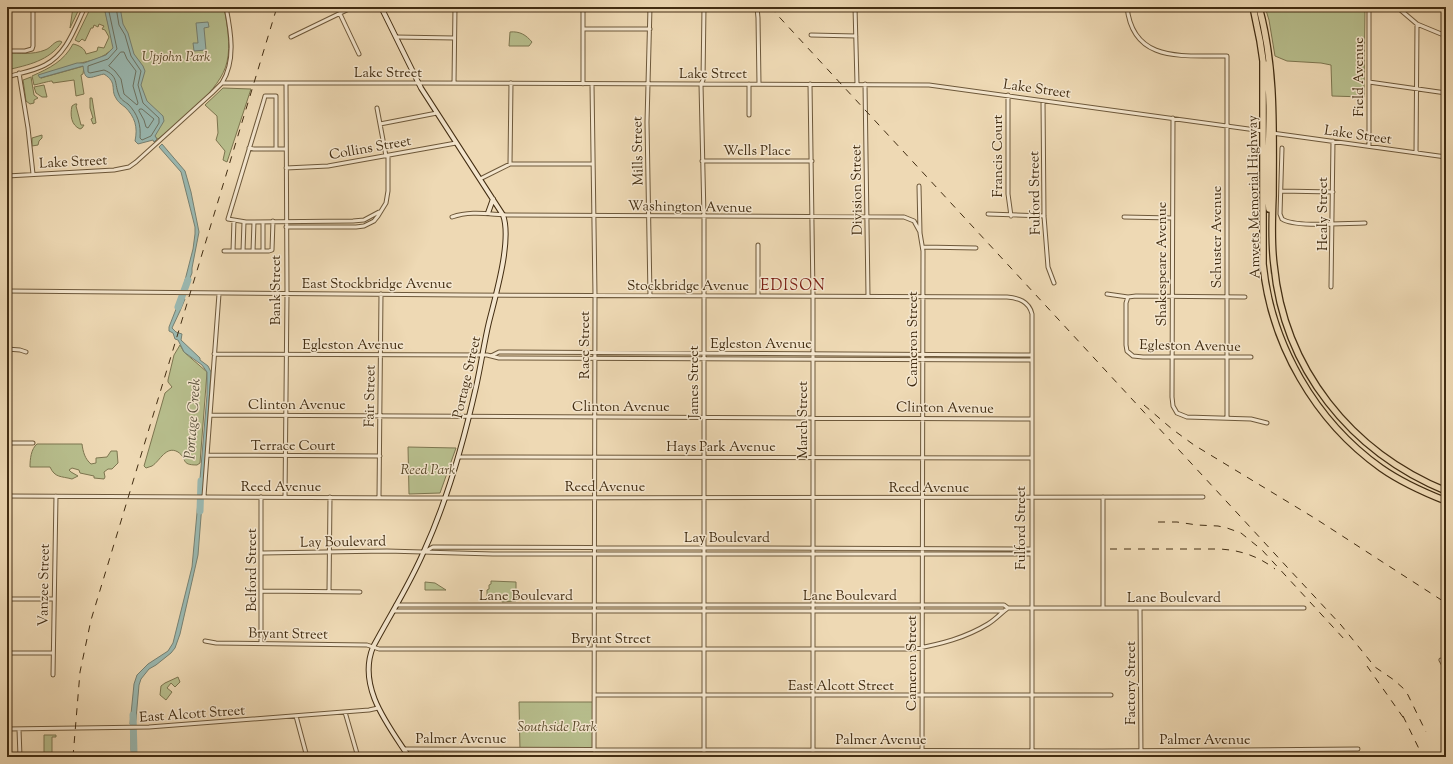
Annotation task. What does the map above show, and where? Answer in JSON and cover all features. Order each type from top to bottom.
[{"type":"highway","name":"Amvets Memorial Highway","points":[[1253,7],[1263,61],[1268,132],[1268,198],[1272,219],[1274,265],[1282,308],[1292,340],[1316,386],[1334,411],[1367,444],[1404,471],[1446,491]]},
{"type":"highway","name":"Amvets Memorial Highway","points":[[1259,7],[1270,60],[1273,92],[1268,132],[1263,249],[1264,278],[1274,316],[1289,358],[1307,390],[1320,408],[1351,443],[1388,472],[1415,488],[1446,501]]},
{"type":"main road","name":"Portage Street","points":[[381,7],[418,83],[503,215],[506,225],[506,245],[496,295],[469,416],[458,457],[445,497],[424,552],[373,647],[370,658],[368,673],[370,687],[378,708],[409,757]]},
{"type":"main road","points":[[488,213],[493,199]]},
{"type":"street","points":[[7,51],[25,52],[32,49],[33,7]]},
{"type":"street","points":[[7,77],[45,65],[58,56],[66,45],[85,7]]},
{"type":"street","points":[[222,83],[230,66],[231,55],[226,7]]},
{"type":"street","points":[[291,37],[353,7]]},
{"type":"street","points":[[454,83],[455,7]]},
{"type":"street","points":[[583,7],[583,84]]},
{"type":"street","name":"Mills Street","points":[[650,7],[647,122],[650,296]]},
{"type":"street","name":"James Street","points":[[704,7],[704,80],[701,84],[704,217],[704,757]]},
{"type":"street","points":[[756,7],[758,18],[759,84]]},
{"type":"street","points":[[855,7],[856,84]]},
{"type":"street","name":"Schuster Avenue","points":[[1127,7],[1130,24],[1135,33],[1146,45],[1156,51],[1170,55],[1227,56],[1227,417]]},
{"type":"street","name":"Field Avenue","points":[[1369,7],[1369,146]]},
{"type":"street","points":[[1397,7],[1417,24],[1446,36]]},
{"type":"street","points":[[340,14],[359,54]]},
{"type":"street","points":[[1416,153],[1417,24]]},
{"type":"street","points":[[583,29],[650,29]]},
{"type":"street","points":[[811,35],[856,36]]},
{"type":"street","points":[[396,37],[454,38]]},
{"type":"street","points":[[19,73],[28,128],[32,174]]},
{"type":"street","points":[[1369,82],[1446,93]]},
{"type":"street","name":"Lake Street","points":[[7,176],[123,169],[136,162],[222,83],[929,85],[1227,125],[1446,157]]},
{"type":"street","name":"Bank Street","points":[[285,497],[287,294],[286,83]]},
{"type":"street","points":[[510,164],[511,83]]},
{"type":"street","name":"Race Street","points":[[592,84],[595,295],[594,750]]},
{"type":"street","points":[[749,84],[749,115]]},
{"type":"street","name":"March Street","points":[[810,84],[813,296],[813,757]]},
{"type":"street","name":"Division Street","points":[[866,84],[868,296]]},
{"type":"street","name":"Francis Court","points":[[1008,95],[1008,194],[1010,216]]},
{"type":"street","points":[[276,149],[276,96],[265,96],[228,219],[244,222],[263,222],[359,221],[370,218],[384,208],[387,197],[387,156],[378,108]]},
{"type":"street","name":"Fulford Street","points":[[1043,101],[1044,216],[1048,267],[1054,283]]},
{"type":"street","points":[[380,124],[437,113]]},
{"type":"street","name":"Shakespeare Avenue","points":[[1173,118],[1172,397],[1175,410],[1180,415],[1187,417],[1227,417]]},
{"type":"street","name":"Healy Street","points":[[1332,288],[1333,141]]},
{"type":"street","name":"Collins Street","points":[[286,168],[321,167],[456,143]]},
{"type":"street","points":[[249,148],[286,149]]},
{"type":"street","points":[[1282,148],[1280,216],[1284,221],[1301,224],[1365,223]]},
{"type":"street","name":"Wells Place","points":[[702,161],[812,161]]},
{"type":"street","points":[[480,179],[510,164],[593,164]]},
{"type":"street","name":"Cameron Street","points":[[919,186],[920,233],[923,247],[922,757]]},
{"type":"street","points":[[1281,191],[1333,192]]},
{"type":"street","points":[[286,227],[364,226],[374,221],[379,212]]},
{"type":"street","name":"Washington Avenue","points":[[452,217],[464,213],[488,213],[503,215],[909,218],[915,222],[920,233]]},
{"type":"street","points":[[988,214],[1010,216],[1044,216]]},
{"type":"street","points":[[1124,217],[1172,218]]},
{"type":"street","points":[[233,251],[234,220]]},
{"type":"street","points":[[224,251],[272,250],[273,221]]},
{"type":"street","points":[[243,251],[244,222]]},
{"type":"street","points":[[254,222],[254,251]]},
{"type":"street","points":[[263,222],[263,251]]},
{"type":"street","points":[[758,245],[758,296]]},
{"type":"street","points":[[923,247],[976,248]]},
{"type":"street","name":"East Stockbridge Avenue","points":[[7,291],[219,294],[496,295]]},
{"type":"street","points":[[202,496],[207,455],[219,294]]},
{"type":"street","name":"Fair Street","points":[[380,498],[381,294]]},
{"type":"street","points":[[1107,294],[1128,297],[1245,297]]},
{"type":"street","name":"Stockbridge Avenue","points":[[496,295],[1007,297],[1016,298],[1023,301]]},
{"type":"street","name":"Egleston Avenue","points":[[1128,297],[1126,303],[1125,322],[1126,349],[1129,353],[1138,357],[1251,357]]},
{"type":"street","name":"Fulford Street","points":[[1023,301],[1030,308],[1032,314],[1032,757]]},
{"type":"street","points":[[7,349],[26,352]]},
{"type":"street","name":"Egleston Avenue","points":[[491,356],[499,352],[1031,355]]},
{"type":"street","points":[[539,358],[540,353]]},
{"type":"street","points":[[650,353],[650,359]]},
{"type":"street","name":"Egleston Avenue","points":[[214,354],[491,356],[499,358],[1031,360]]},
{"type":"street","points":[[758,354],[758,359]]},
{"type":"street","points":[[867,360],[868,354]]},
{"type":"street","points":[[977,355],[977,360]]},
{"type":"street","name":"Clinton Avenue","points":[[210,415],[1031,419]]},
{"type":"street","points":[[1227,417],[1259,420],[1267,423]]},
{"type":"street","points":[[7,443],[33,443]]},
{"type":"street","name":"Terrace Court","points":[[207,455],[380,456]]},
{"type":"street","name":"Hays Park Avenue","points":[[458,457],[1032,458]]},
{"type":"street","name":"Reed Avenue","points":[[7,496],[380,498],[1203,497]]},
{"type":"street","name":"Vanzee Street","points":[[53,675],[56,496]]},
{"type":"street","name":"Belford Street","points":[[261,497],[261,643]]},
{"type":"street","points":[[329,592],[330,497]]},
{"type":"street","points":[[1103,497],[1103,608]]},
{"type":"street","name":"Lay Boulevard","points":[[424,552],[433,547],[1031,549]]},
{"type":"street","points":[[485,548],[485,554]]},
{"type":"street","points":[[541,548],[541,553]]},
{"type":"street","points":[[649,548],[649,553]]},
{"type":"street","points":[[760,548],[760,554]]},
{"type":"street","points":[[868,548],[868,554]]},
{"type":"street","points":[[978,548],[978,554]]},
{"type":"street","name":"Lay Boulevard","points":[[262,552],[424,552],[485,554],[1031,554]]},
{"type":"street","points":[[262,592],[360,592]]},
{"type":"street","points":[[7,599],[54,599]]},
{"type":"street","name":"Lane Boulevard","points":[[396,605],[1004,605],[1008,608],[1304,608]]},
{"type":"street","points":[[476,606],[476,611]]},
{"type":"street","points":[[534,606],[534,611]]},
{"type":"street","points":[[650,606],[650,611]]},
{"type":"street","points":[[757,606],[757,611]]},
{"type":"street","points":[[869,606],[869,612]]},
{"type":"street","name":"Bryant Street","points":[[205,641],[216,643],[367,645],[379,649],[908,649],[943,644],[965,636],[988,624],[1008,608]]},
{"type":"street","name":"Factory Street","points":[[1140,608],[1141,757]]},
{"type":"street","name":"Lane Boulevard","points":[[393,611],[1004,611]]},
{"type":"street","points":[[7,653],[53,653]]},
{"type":"street","points":[[1441,660],[1446,669]]},
{"type":"street","name":"East Alcott Street","points":[[594,695],[1111,696]]},
{"type":"street","name":"East Alcott Street","points":[[7,729],[136,728],[345,712],[378,708]]},
{"type":"street","points":[[345,712],[358,757]]},
{"type":"street","points":[[296,716],[307,757]]},
{"type":"street","points":[[19,729],[20,757]]},
{"type":"street","name":"Palmer Avenue","points":[[404,749],[1358,749]]},
{"type":"green space","points":[[73,7],[80,7],[70,28]]},
{"type":"green space","points":[[91,7],[104,7],[114,47],[101,57],[58,70],[41,78],[84,66],[83,74],[81,75],[84,94],[76,96],[74,80],[53,83],[51,81],[34,85],[32,76],[56,63],[65,55],[73,44],[83,48],[86,54],[97,51],[98,47],[104,48],[109,37],[105,30],[102,29],[104,26],[99,24],[98,27],[94,25],[93,28],[91,28],[85,41],[82,39],[79,42],[75,40]]},
{"type":"green space","name":"Upjohn Park","points":[[110,7],[224,7],[229,49],[227,62],[223,73],[208,94],[158,139],[156,138]]},
{"type":"green space","points":[[1265,7],[1365,7],[1364,97],[1332,96],[1331,65],[1287,61],[1275,56],[1269,20]]},
{"type":"green space","points":[[510,32],[522,34],[532,42],[529,46],[509,46]]},
{"type":"green space","points":[[56,42],[62,42],[57,48],[44,58],[30,64],[7,70],[7,53],[36,53],[47,49]]},
{"type":"green space","points":[[31,77],[34,95],[38,98],[34,100],[34,103],[30,104],[26,101],[23,80]]},
{"type":"green space","points":[[44,85],[47,97],[42,97],[36,93],[34,87]]},
{"type":"green space","points":[[223,88],[251,89],[227,162],[223,160],[225,151],[216,140],[218,133],[217,116],[205,105]]},
{"type":"green space","points":[[90,98],[92,98],[96,123],[93,124],[91,119],[93,118],[90,108]]},
{"type":"green space","points":[[77,104],[76,106],[81,125],[84,125],[80,129],[75,125],[72,119],[72,106]]},
{"type":"green space","points":[[42,135],[38,145],[32,146],[32,138]]},
{"type":"green space","points":[[180,345],[184,352],[207,372],[200,463],[197,465],[192,465],[186,463],[181,455],[174,450],[167,452],[155,464],[146,468],[144,466],[165,393],[172,387],[168,380],[174,355]]},
{"type":"green space","points":[[37,444],[82,444],[87,460],[91,464],[96,463],[96,458],[107,457],[111,451],[117,451],[118,463],[112,469],[108,469],[104,472],[104,479],[94,478],[94,476],[80,473],[79,470],[72,468],[69,470],[78,476],[72,479],[62,477],[56,475],[50,467],[30,467],[32,451]]},
{"type":"green space","name":"Reed Park","points":[[408,447],[456,448],[440,493],[409,494]]},
{"type":"green space","points":[[491,581],[516,582],[516,601],[502,602],[502,596],[487,596],[487,590],[489,589]]},
{"type":"green space","points":[[425,582],[435,583],[446,590],[425,590]]},
{"type":"green space","points":[[178,677],[180,682],[175,687],[171,683],[167,688],[172,692],[166,700],[160,695],[161,686]]},
{"type":"green space","name":"Southside Park","points":[[519,702],[594,702],[594,750],[520,750]]},
{"type":"green space","points":[[44,735],[56,735],[56,737],[52,737],[52,757],[44,757]]},
{"type":"water","points":[[104,7],[120,7],[123,24],[128,33],[134,54],[145,71],[141,85],[147,101],[163,116],[164,121],[155,136],[157,139],[154,142],[153,140],[138,144],[135,141],[135,122],[125,107],[114,95],[111,80],[104,74],[89,78],[85,75],[83,66],[40,78],[38,75],[77,63],[84,63],[106,55],[113,48]]},
{"type":"water","points":[[208,22],[209,27],[204,28],[206,50],[194,51],[193,43],[198,43],[196,23]]},
{"type":"water","points":[[162,144],[185,171],[199,232],[192,273],[186,288],[183,288],[193,249],[195,227],[181,172],[159,147]]},
{"type":"water","points":[[180,299],[185,299],[172,328],[176,332],[182,334],[181,340],[200,358],[200,360],[208,366],[211,372],[203,491],[199,491],[207,395],[207,372],[202,365],[184,352],[178,340],[175,339],[173,333],[169,331],[169,327]]},
{"type":"water","points":[[198,502],[202,502],[202,504],[198,555],[180,634],[175,648],[171,653],[149,669],[141,679],[135,724],[130,724],[134,684],[137,675],[148,664],[168,651],[173,643],[192,567]]},
{"type":"water","points":[[131,733],[135,733],[135,749],[138,757],[133,757],[131,750]]},
{"type":"waterway","name":"Portage Creek","points":[[178,307],[188,280]]},
{"type":"waterway","name":"Portage Creek","points":[[200,511],[201,481]]},
{"type":"waterway","name":"Portage Creek","points":[[133,715],[134,753],[136,757]]},
{"type":"railway","points":[[73,757],[80,672],[91,620],[277,7]]},
{"type":"railway","points":[[770,7],[1341,625],[1375,667],[1404,689],[1426,732]]},
{"type":"railway","points":[[1144,405],[1172,429],[1194,445],[1316,519],[1446,603]]},
{"type":"railway","points":[[1158,522],[1177,522],[1218,526],[1241,533],[1262,550],[1345,640]]},
{"type":"railway","points":[[1110,549],[1219,549],[1241,552],[1255,557],[1269,564],[1275,569]]},
{"type":"railway","points":[[1367,666],[1405,720]]},
{"type":"railway","points":[[1403,716],[1423,757]]},
{"type":"district","name":"EDISON","points":[[793,285]]}]
